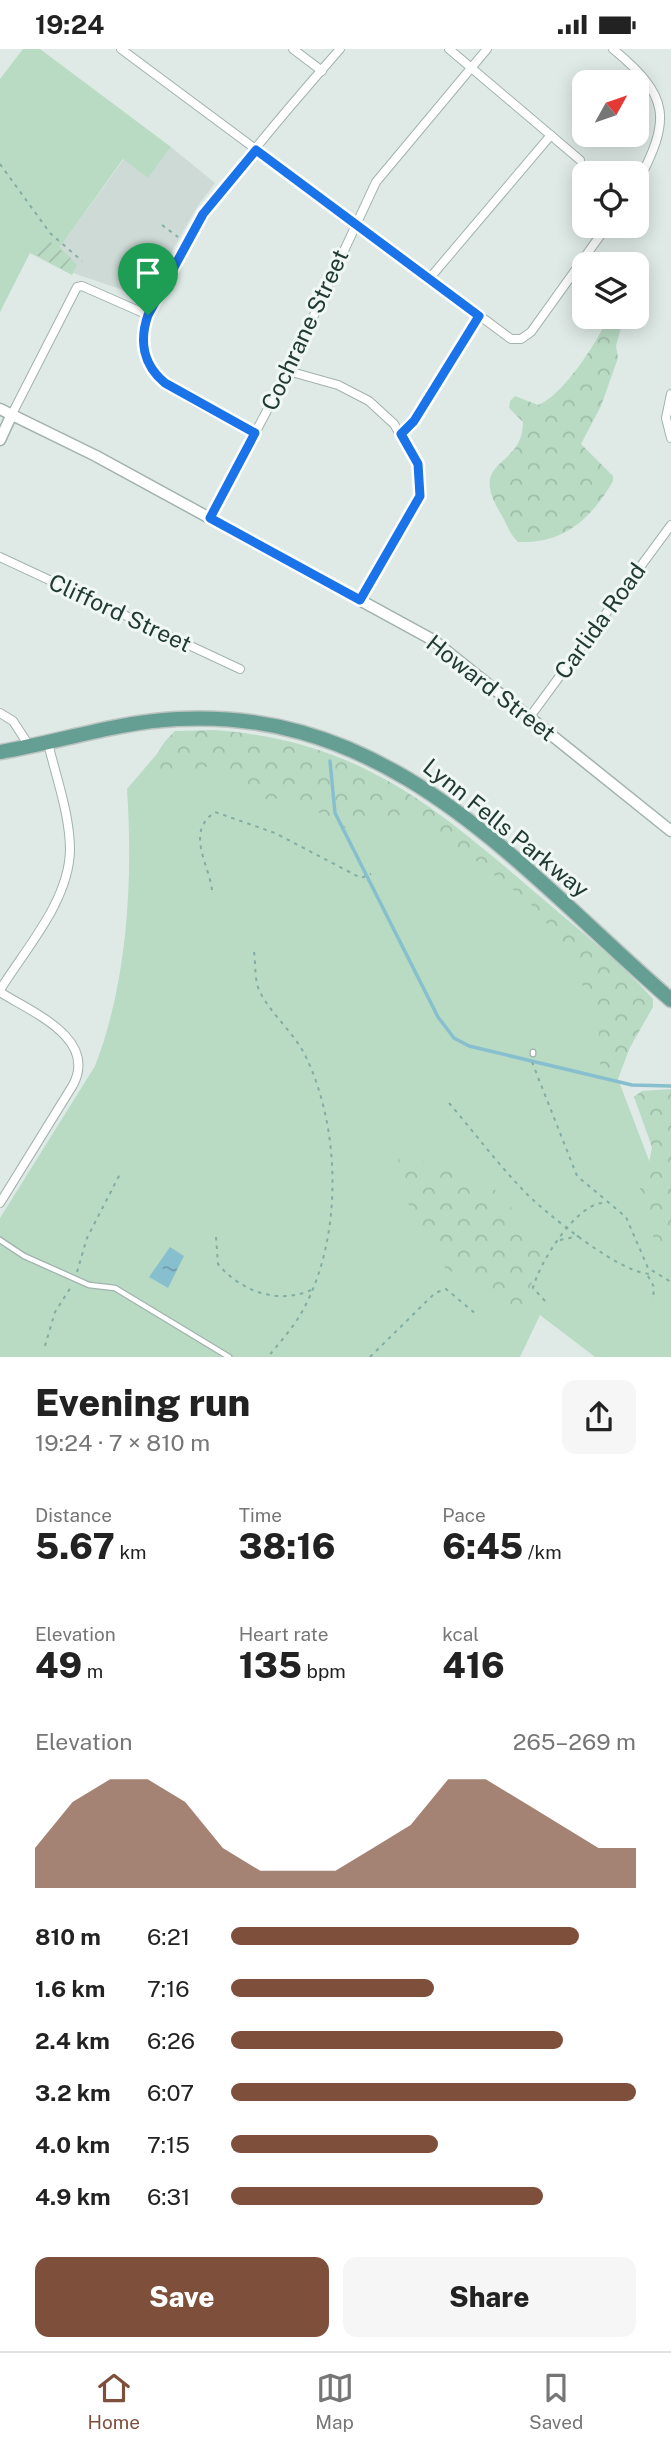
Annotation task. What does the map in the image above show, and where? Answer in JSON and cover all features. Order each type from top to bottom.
[{"type":"main road","name":"Lynn Fells Parkway","points":[[0,752],[137,723],[208,719],[274,725],[349,747],[396,771],[457,813],[533,876],[671,1000]]},
{"type":"street","points":[[121,49],[508,338],[521,339],[531,332],[598,238]]},
{"type":"street","points":[[293,49],[322,71]]},
{"type":"street","points":[[255,433],[157,375],[143,347],[143,331],[148,315],[209,207],[340,49]]},
{"type":"street","points":[[449,49],[580,160]]},
{"type":"street","name":"Cochrane Street","points":[[210,518],[288,371],[378,179],[487,49]]},
{"type":"street","points":[[613,49],[653,85],[665,114],[661,146],[649,165]]},
{"type":"street","points":[[429,279],[551,135]]},
{"type":"street","points":[[0,440],[77,287],[148,315]]},
{"type":"street","points":[[401,434],[414,421],[479,316]]},
{"type":"street","points":[[288,371],[359,395],[378,408],[401,434],[418,464],[420,496],[360,600]]},
{"type":"street","points":[[671,394],[666,418],[671,438]]},
{"type":"street","name":"Howard Street","points":[[0,409],[77,446],[445,647],[671,831]]},
{"type":"street","name":"Carlida Road","points":[[529,718],[671,525]]},
{"type":"street","name":"Clifford Street","points":[[0,557],[240,669]]},
{"type":"street","points":[[0,713],[13,721],[30,747]]},
{"type":"street","points":[[0,1203],[74,1085],[79,1066],[75,1046],[65,1035],[0,991],[57,899],[68,867],[69,832],[48,743]]},
{"type":"lane","points":[[0,1240],[24,1257],[89,1285],[116,1288],[229,1357]]},
{"type":"path","points":[[0,164],[50,233],[82,261]]},
{"type":"path","points":[[162,225],[187,244]]},
{"type":"path","points":[[136,259],[166,282]]},
{"type":"path","points":[[212,890],[209,871],[199,844],[204,824],[215,812],[275,832],[347,873],[363,877],[371,874]]},
{"type":"path","points":[[254,952],[261,996],[293,1034],[316,1082],[329,1122],[332,1146],[330,1203],[323,1253],[313,1289],[303,1311],[268,1357]]},
{"type":"path","points":[[531,1065],[577,1176],[629,1222],[643,1258],[655,1273],[671,1283]]},
{"type":"path","points":[[449,1103],[525,1193],[611,1258],[648,1275],[654,1287],[653,1300]]},
{"type":"path","points":[[45,1346],[55,1312],[76,1279],[87,1238],[121,1172]]},
{"type":"path","points":[[545,1301],[536,1293],[534,1283],[548,1254],[588,1207],[597,1202],[607,1203]]},
{"type":"path","points":[[559,1240],[580,1236]]},
{"type":"path","points":[[216,1237],[218,1263],[233,1279],[248,1288],[277,1296],[313,1289]]},
{"type":"path","points":[[648,1275],[655,1273]]},
{"type":"path","points":[[370,1357],[435,1293],[446,1289],[477,1314]]},
{"type":"shaded area","points":[[171,147],[215,183],[197,207],[154,283],[141,292],[132,293],[73,273],[76,265],[60,247],[124,159],[148,178]]},
{"type":"green space","points":[[23,49],[40,49],[171,147],[148,178],[123,159],[60,247],[77,265],[72,275],[30,253],[0,312],[0,79]]},
{"type":"green space","points":[[43,236],[71,258],[62,269],[31,252]]},
{"type":"green space","points":[[602,329],[621,329],[616,346],[618,358],[601,406],[581,444],[613,476],[613,481],[585,518],[562,534],[534,542],[518,542],[492,496],[490,482],[493,472],[515,449],[521,437],[523,422],[509,408],[510,401],[515,396],[538,405],[548,400],[568,380]]},
{"type":"green space","points":[[214,730],[266,737],[313,748],[355,764],[394,784],[467,835],[586,935],[628,972],[653,999],[653,1007],[616,1072],[611,1077],[602,1071],[598,1055],[599,1031],[581,981],[553,931],[529,902],[440,833],[411,816],[393,815],[345,828],[305,804],[283,799],[256,799],[213,766],[170,775],[156,769],[158,753],[175,731]]},
{"type":"green space","points":[[173,735],[440,823],[646,1005],[618,1079],[671,1218],[671,1357],[595,1357],[540,1315],[520,1357],[0,1357],[0,1218],[95,1066],[115,999],[126,929],[129,858],[127,789]]},
{"type":"green space","points":[[671,1089],[671,1251],[654,1238],[636,1203],[636,1195],[646,1179],[652,1147],[634,1097],[642,1091]]},
{"type":"green space","points":[[410,1150],[427,1165],[458,1173],[510,1198],[512,1213],[539,1234],[545,1247],[531,1286],[538,1308],[526,1311],[518,1308],[471,1276],[445,1268],[443,1257],[401,1193],[396,1174],[399,1156]]},
{"type":"water","points":[[170,1247],[184,1256],[168,1288],[149,1277]]},
{"type":"waterway","points":[[330,761],[335,813],[438,1017],[454,1038],[469,1046],[632,1085],[671,1086]]},
{"type":"route","points":[[256,150],[479,316],[414,421],[401,434],[418,464],[421,476],[420,496],[360,600],[210,518],[255,433],[170,386],[153,371],[143,347],[143,331],[148,315],[203,214],[256,150]]}]
